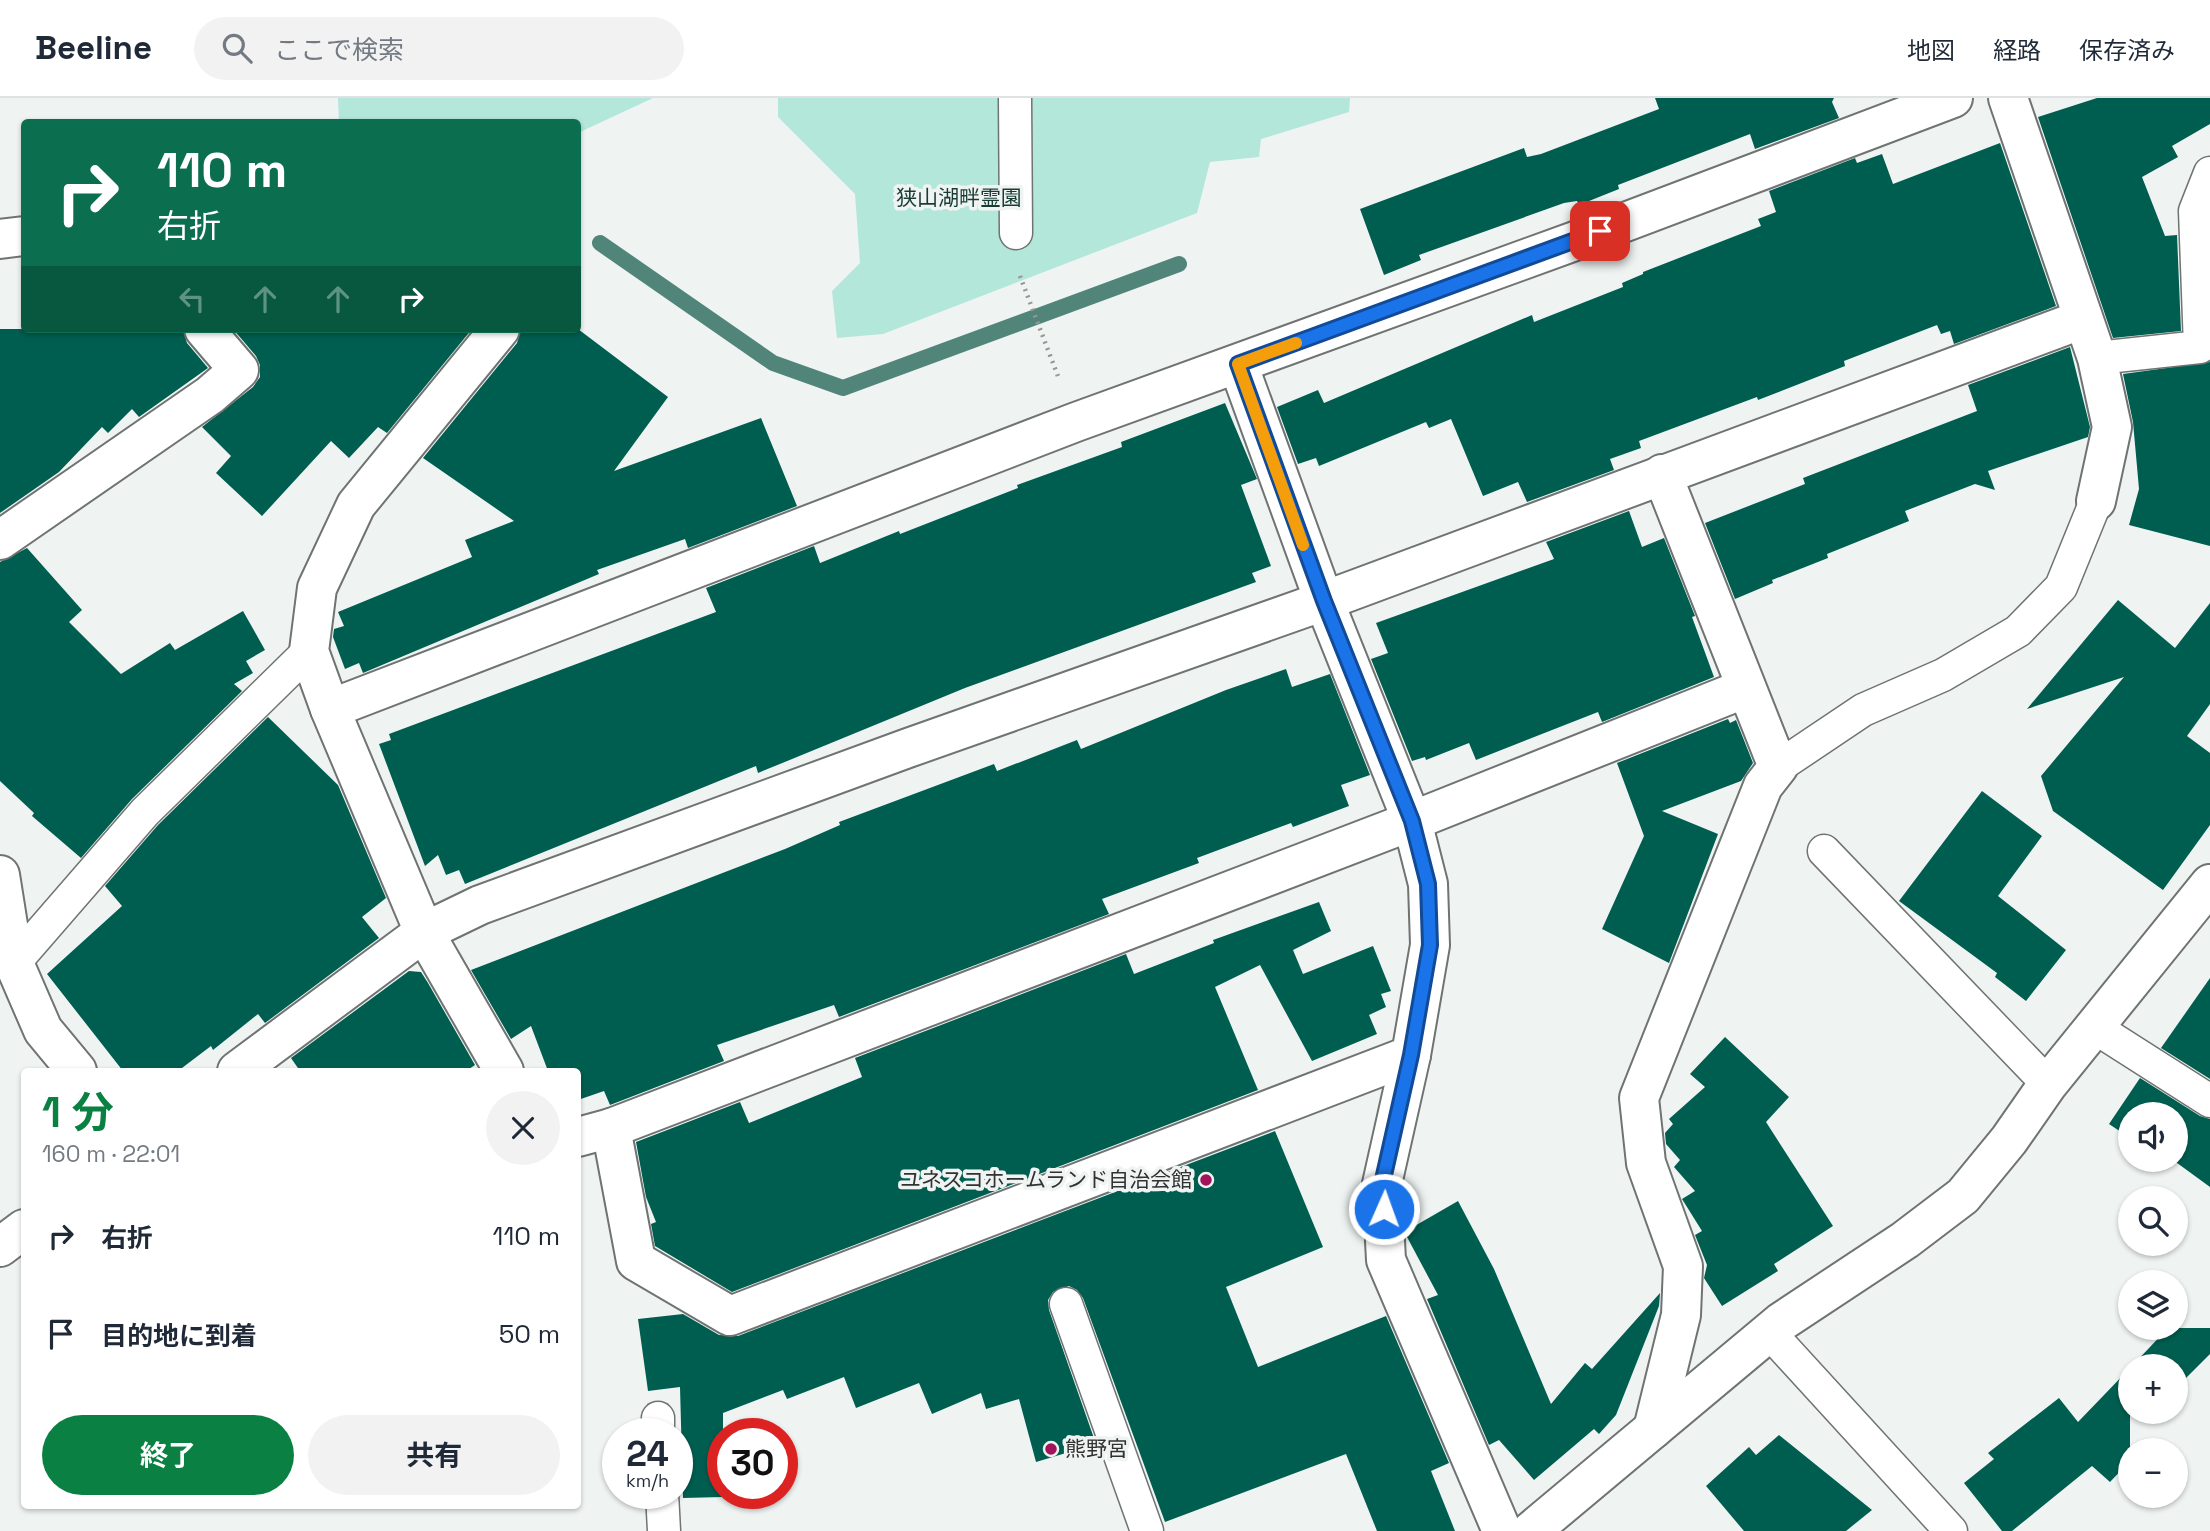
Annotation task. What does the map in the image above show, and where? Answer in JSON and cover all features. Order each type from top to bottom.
[{"type":"street","points":[[330,709],[1076,422],[1953,98]]},
{"type":"street","points":[[2008,98],[2097,358],[2112,427],[2096,501]]},
{"type":"street","points":[[0,239],[21,236]]},
{"type":"street","points":[[241,1068],[424,932],[480,905],[908,747],[1324,601],[2083,319]]},
{"type":"street","points":[[0,540],[210,395],[239,370],[207,333]]},
{"type":"street","points":[[497,333],[356,505],[317,588],[310,652],[330,709],[424,932],[501,1068]]},
{"type":"street","points":[[1238,364],[1324,601],[1412,821],[1428,884],[1430,945],[1411,1055],[1382,1184],[1386,1260],[1502,1531]]},
{"type":"street","points":[[1653,1429],[1681,1315],[1683,1266],[1646,1163],[1639,1098],[1763,786],[1779,767],[1662,474]]},
{"type":"street","points":[[1411,1055],[730,1316],[636,1261],[594,1132],[1412,821],[1746,688]]},
{"type":"street","points":[[0,875],[8,947],[43,1030],[75,1068]]},
{"type":"street","points":[[1531,1531],[1769,1332],[1905,1240],[1963,1196],[2010,1140],[2048,1084],[2210,884]]},
{"type":"street","points":[[0,1247],[21,1231]]},
{"type":"lane","points":[[1015,98],[1016,233]]},
{"type":"lane","points":[[2097,358],[2200,347],[2195,211],[2210,173]]},
{"type":"lane","points":[[1779,767],[1863,710],[1942,675],[2018,631],[2061,587],[2096,501]]},
{"type":"lane","points":[[8,947],[310,652]]},
{"type":"lane","points":[[1824,851],[2048,1084]]},
{"type":"lane","points":[[2094,1027],[2210,1101]]},
{"type":"lane","points":[[1066,1304],[1147,1531]]},
{"type":"lane","points":[[1769,1332],[1951,1531]]},
{"type":"lane","points":[[663,1509],[664,1531]]},
{"type":"path","points":[[1016,233],[1020,276],[1076,422]]},
{"type":"green space","points":[[338,98],[653,98],[581,132],[581,119],[339,119]]},
{"type":"green space","name":"狭山湖畔霊園","points":[[778,98],[1350,98],[1349,112],[1261,139],[1259,157],[1210,162],[1197,213],[883,334],[837,338],[832,291],[860,263],[855,194],[778,117]]},
{"type":"building","points":[[1655,98],[1834,98],[1832,102],[1839,118],[1755,149],[1750,134],[1618,185],[1619,189],[1579,205],[1577,201],[1564,203],[1419,255],[1421,260],[1384,275],[1360,209],[1524,148],[1527,157],[1541,154],[1659,109]]},
{"type":"building","points":[[2097,98],[2210,98],[2210,124],[2172,146],[2178,157],[2142,177],[2165,236],[2177,235],[2181,331],[2113,338],[2038,117]]},
{"type":"building","points":[[2000,143],[2056,306],[1954,344],[1950,331],[1941,334],[1937,325],[1844,361],[1845,366],[1758,400],[1757,397],[1639,441],[1641,448],[1610,459],[1614,470],[1527,502],[1518,482],[1483,496],[1451,419],[1429,428],[1426,422],[1319,466],[1316,458],[1298,464],[1277,407],[1318,390],[1324,403],[1532,315],[1534,322],[1623,287],[1622,283],[1643,272],[1761,226],[1758,219],[1776,212],[1769,191],[1855,158],[1857,163],[1882,154],[1893,184]]},
{"type":"building","points":[[0,329],[21,329],[21,333],[184,333],[187,343],[208,368],[139,417],[132,409],[108,433],[102,427],[59,472],[0,513]]},
{"type":"building","points":[[581,331],[668,397],[614,471],[761,418],[797,506],[688,548],[685,539],[597,570],[599,574],[363,673],[359,663],[345,669],[333,637],[334,629],[344,626],[338,612],[472,557],[465,540],[514,521],[423,458],[517,343],[520,333]]},
{"type":"building","points":[[236,333],[469,333],[387,433],[378,427],[349,458],[331,441],[262,516],[216,473],[231,456],[202,427],[253,387],[260,377],[260,365],[256,356]]},
{"type":"building","points":[[2070,347],[2090,427],[2088,437],[1988,471],[1995,490],[1975,484],[1905,511],[1909,521],[1827,554],[1828,558],[1772,580],[1773,583],[1735,599],[1705,523],[1805,484],[1803,478],[1977,411],[1968,385]]},
{"type":"building","points":[[2210,362],[2210,546],[2129,525],[2139,489],[2133,422],[2123,374]]},
{"type":"building","points":[[1225,403],[1257,479],[1241,485],[1271,566],[1252,573],[1256,582],[965,688],[758,773],[756,766],[465,884],[459,870],[446,875],[438,855],[425,866],[379,744],[391,740],[389,734],[716,612],[706,588],[814,546],[820,563],[1018,488],[1017,485],[1122,447],[1121,442]]},
{"type":"building","points":[[1629,511],[1642,547],[1664,538],[1695,616],[1692,617],[1714,677],[1602,722],[1598,712],[1476,760],[1469,743],[1426,760],[1425,757],[1412,761],[1371,659],[1388,653],[1376,623],[1554,559],[1546,542]]},
{"type":"building","points":[[27,548],[82,610],[69,622],[121,674],[170,643],[175,650],[243,611],[265,650],[246,661],[253,673],[234,684],[242,691],[132,799],[81,858],[32,816],[34,813],[0,781],[0,562]]},
{"type":"building","points":[[2118,600],[2175,648],[2210,603],[2210,704],[2187,736],[2210,753],[2210,825],[2163,890],[2053,811],[2041,776],[2124,677],[2027,709]]},
{"type":"building","points":[[1286,669],[1292,687],[1330,674],[1370,775],[1341,785],[1349,806],[1293,827],[1291,823],[1197,858],[1199,863],[1102,899],[1109,914],[839,1017],[834,1005],[717,1045],[724,1061],[610,1105],[604,1091],[581,1099],[581,1068],[547,1068],[531,1026],[511,1039],[471,970],[785,849],[840,825],[839,822],[994,764],[997,771],[1077,740],[1081,749],[1226,690]]},
{"type":"building","points":[[268,717],[338,785],[386,898],[362,917],[379,938],[265,1023],[258,1014],[213,1050],[211,1046],[182,1068],[121,1068],[47,974],[122,906],[105,886],[158,825]]},
{"type":"building","points":[[1728,719],[1730,723],[1736,720],[1753,763],[1741,781],[1662,811],[1718,834],[1669,963],[1602,929],[1644,836],[1617,763]]},
{"type":"building","points":[[1982,791],[2042,836],[1998,896],[2066,950],[2026,1001],[1995,977],[1997,973],[1899,901]]},
{"type":"building","points":[[1319,902],[1331,931],[1293,950],[1303,974],[1373,946],[1391,991],[1381,994],[1386,1007],[1369,1015],[1377,1034],[1312,1061],[1260,965],[1215,987],[1258,1090],[732,1292],[655,1246],[651,1224],[656,1222],[646,1197],[636,1142],[740,1102],[749,1123],[862,1077],[855,1058],[1126,954],[1134,974],[1214,943],[1213,940]]},
{"type":"building","points":[[409,971],[421,972],[475,1065],[470,1068],[298,1068],[291,1058]]},
{"type":"building","points":[[2210,978],[2210,1079],[2161,1048]]},
{"type":"building","points":[[1725,1037],[1789,1097],[1766,1122],[1833,1226],[1774,1264],[1778,1271],[1722,1306],[1704,1278],[1707,1265],[1695,1235],[1702,1231],[1682,1199],[1695,1191],[1674,1167],[1680,1160],[1666,1144],[1665,1133],[1673,1124],[1669,1119],[1705,1087],[1690,1074]]},
{"type":"building","points":[[2140,1078],[2178,1102],[2124,1102]]},
{"type":"building","points":[[2188,1108],[2210,1119],[2210,1187],[2188,1171]]},
{"type":"building","points":[[2118,1111],[2118,1130],[2109,1124]]},
{"type":"building","points":[[1275,1131],[1323,1247],[1226,1287],[1258,1367],[1386,1316],[1449,1463],[1431,1471],[1455,1531],[1377,1531],[1346,1454],[1165,1522],[1083,1298],[1077,1290],[1069,1286],[1053,1292],[1048,1300],[1049,1310],[1096,1444],[1036,1462],[1019,1399],[986,1409],[981,1393],[932,1414],[919,1383],[856,1408],[844,1377],[787,1399],[783,1390],[723,1413],[723,1418],[707,1418],[707,1497],[693,1498],[693,1418],[681,1418],[680,1387],[648,1391],[638,1319],[683,1314],[719,1335],[738,1336]]},
{"type":"building","points":[[1458,1201],[1494,1269],[1551,1404],[1585,1363],[1592,1369],[1660,1293],[1659,1306],[1616,1415],[1599,1434],[1594,1429],[1534,1480],[1499,1440],[1489,1445],[1427,1299],[1438,1295],[1407,1237],[1406,1231]]},
{"type":"building","points":[[2188,1328],[2210,1328],[2210,1354],[2188,1376],[2188,1354],[2143,1354],[2157,1340],[2188,1340]]},
{"type":"building","points":[[2118,1380],[2118,1424],[2130,1424],[2130,1438],[2118,1438],[2118,1474],[2110,1482],[2092,1466],[2012,1531],[2002,1531],[1964,1483],[1994,1459],[1988,1453],[2059,1398],[2078,1422]]},
{"type":"building","points":[[1779,1435],[1872,1510],[1846,1531],[1744,1531],[1706,1486],[1749,1447],[1756,1455]]},
{"type":"waterway","points":[[600,243],[773,363],[843,388],[1179,264]]},
{"type":"slow traffic","points":[[1296,343],[1238,364],[1303,545]]},
{"type":"place","name":"ユネスコホームランド自治会館","points":[[1206,1180]]},
{"type":"place","name":"熊野宮","points":[[1051,1449]]},
{"type":"route","points":[[1384,1209],[1382,1184],[1411,1055],[1430,945],[1428,884],[1412,821],[1324,601],[1238,364],[1600,231]]}]
